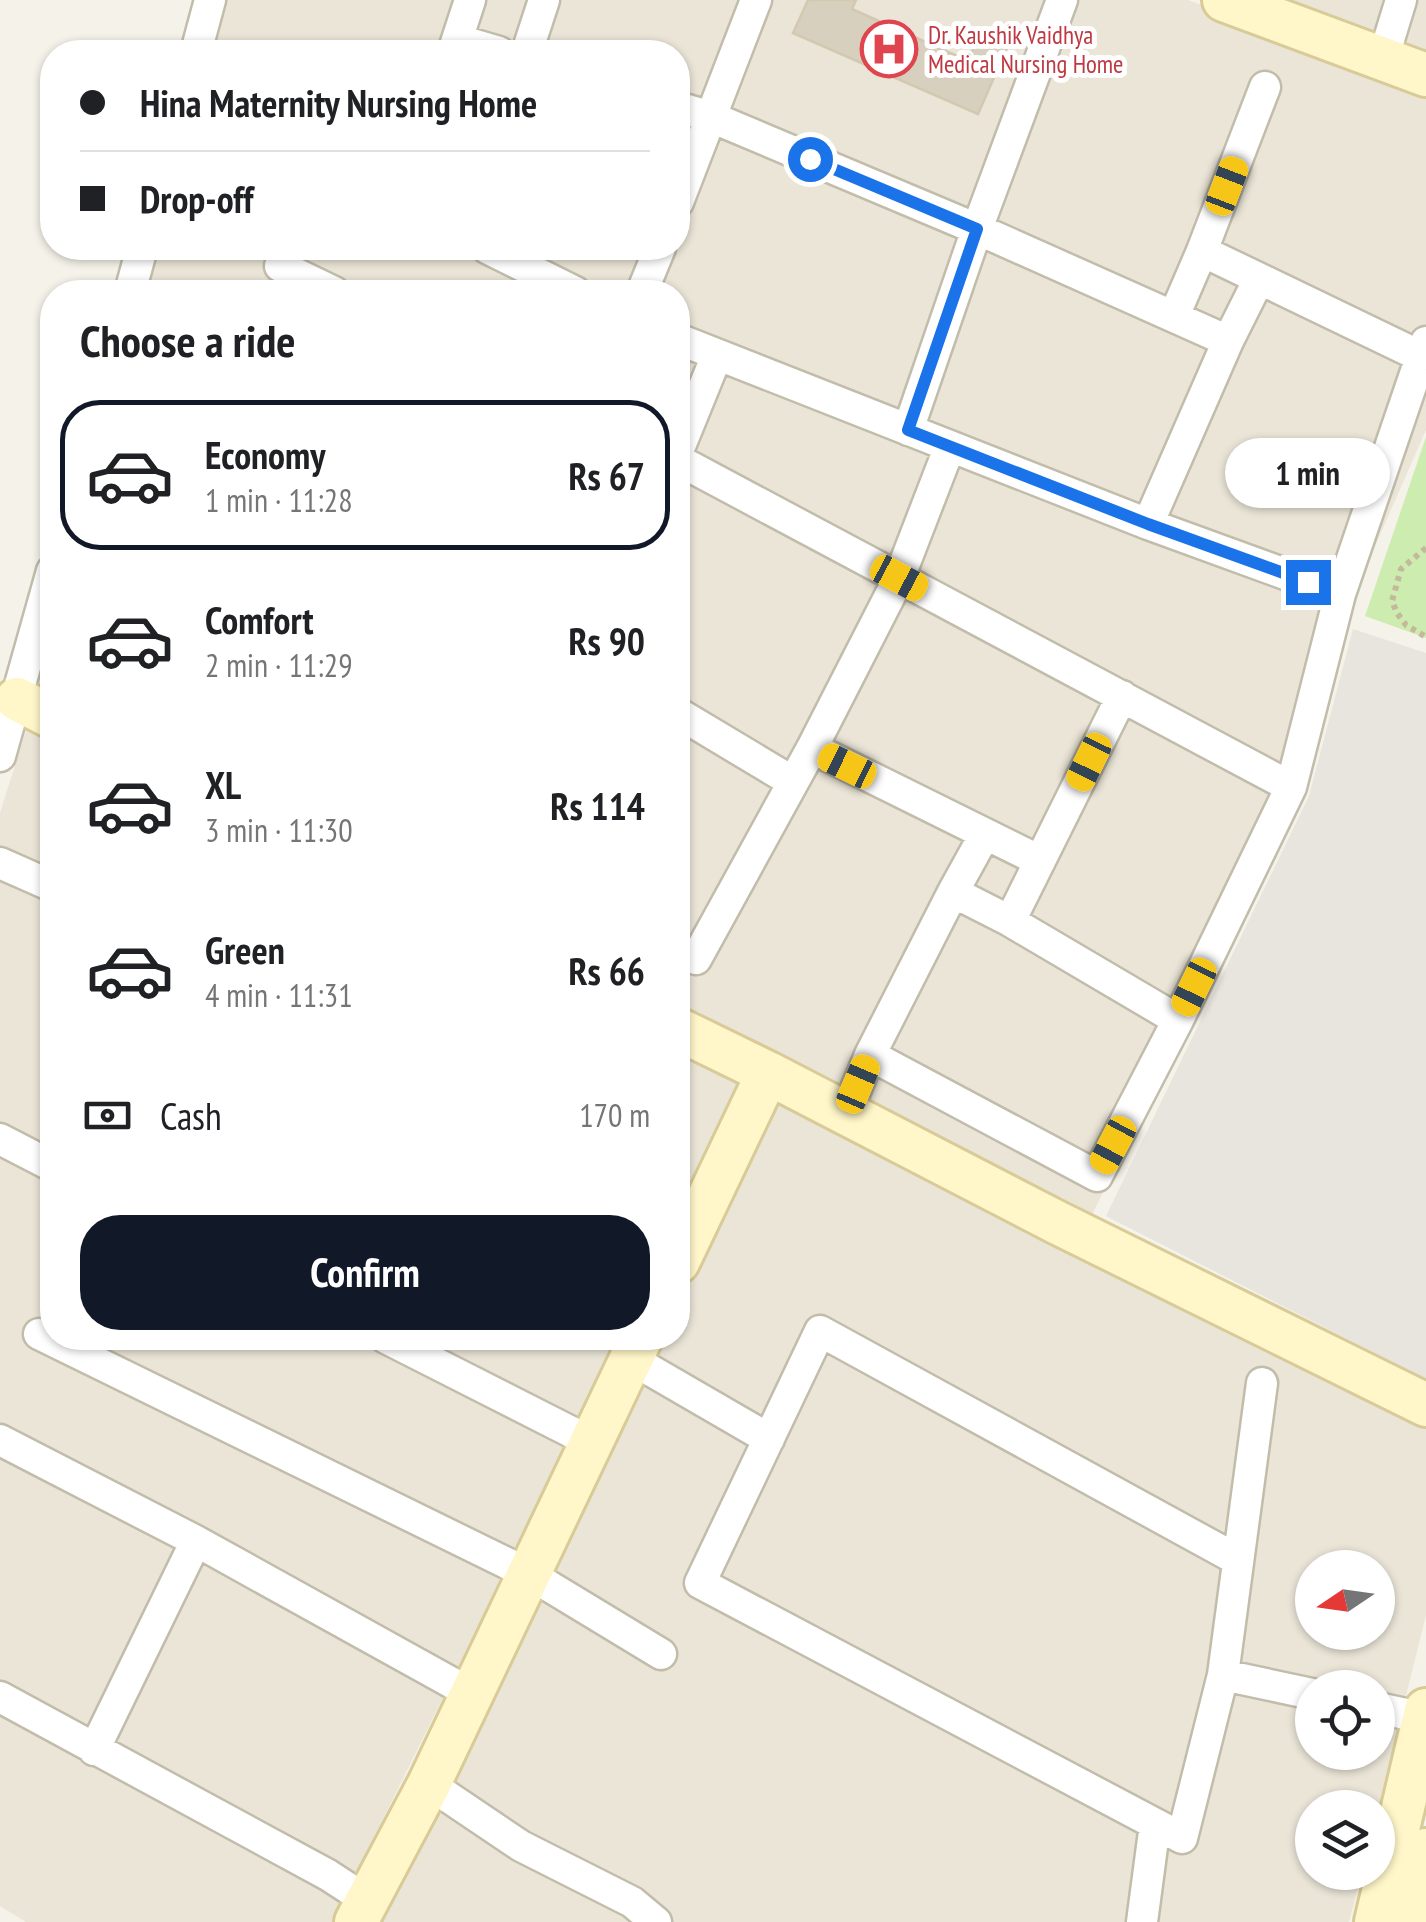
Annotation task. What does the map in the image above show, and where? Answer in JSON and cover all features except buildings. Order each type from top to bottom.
[{"type":"street","points":[[199,40],[210,0]]},
{"type":"street","points":[[457,40],[470,0]]},
{"type":"street","points":[[531,40],[544,0]]},
{"type":"street","points":[[690,171],[756,0]]},
{"type":"street","points":[[908,430],[1062,0]]},
{"type":"street","points":[[1224,0],[1426,75]]},
{"type":"street","points":[[1383,59],[1402,0]]},
{"type":"street","points":[[1174,316],[1265,88]]},
{"type":"street","points":[[690,111],[977,229],[1228,341]]},
{"type":"street","points":[[870,1055],[1097,1176],[1291,787],[1340,594],[1423,349],[1202,252]]},
{"type":"street","points":[[282,260],[280,266],[309,280]]},
{"type":"street","points":[[510,260],[551,280]]},
{"type":"street","points":[[1148,524],[1259,278]]},
{"type":"street","points":[[690,345],[1148,524],[1340,594]]},
{"type":"street","points":[[690,421],[717,355]]},
{"type":"street","points":[[696,959],[812,748],[899,578],[950,446]]},
{"type":"street","points":[[690,466],[1291,787]]},
{"type":"street","points":[[0,756],[35,708],[40,668]]},
{"type":"street","points":[[1010,921],[1122,696]]},
{"type":"street","points":[[690,721],[793,782]]},
{"type":"street","points":[[812,748],[1040,861]]},
{"type":"street","points":[[846,1113],[870,1055],[985,834]]},
{"type":"street","points":[[0,862],[40,880]]},
{"type":"street","points":[[953,892],[1178,1020]]},
{"type":"street","points":[[690,1035],[1058,1223],[1426,1404]]},
{"type":"street","points":[[690,1237],[768,1073]]},
{"type":"street","points":[[0,1139],[40,1160]]},
{"type":"street","points":[[1238,1560],[820,1331],[700,1583],[1182,1838],[1223,1675],[1262,1384]]},
{"type":"street","points":[[72,1350],[529,1574],[661,1654]]},
{"type":"street","points":[[410,1350],[592,1442]]},
{"type":"street","points":[[0,1697],[328,1875],[362,1911],[429,1784],[635,1350]]},
{"type":"street","points":[[639,1350],[768,1439]]},
{"type":"street","points":[[0,1440],[196,1541],[472,1694]]},
{"type":"street","points":[[94,1750],[196,1541]]},
{"type":"street","points":[[1223,1675],[1295,1690]]},
{"type":"street","points":[[1376,1922],[1425,1714],[1395,1710]]},
{"type":"street","points":[[429,1784],[522,1846],[632,1902],[656,1922]]},
{"type":"street","points":[[1142,1922],[1155,1824]]},
{"type":"street","points":[[1409,1922],[1426,1850]]},
{"type":"path","points":[[1426,548],[1401,569],[1392,600],[1406,625],[1426,637]]},
{"type":"shaded area","points":[[225,0],[1188,0],[1426,88],[1426,430],[1354,594],[1298,794],[1090,1219],[690,1021],[690,280],[146,280],[151,260],[690,260],[690,40],[213,40]]},
{"type":"shaded area","points":[[1254,0],[1426,0],[1426,65]]},
{"type":"shaded area","points":[[1353,629],[1426,653],[1426,1379],[1106,1216],[1309,796]]},
{"type":"shaded area","points":[[40,657],[40,698],[30,693]]},
{"type":"shaded area","points":[[28,724],[40,730],[40,1350],[615,1350],[332,1922],[26,1922],[0,1906],[0,813]]},
{"type":"shaded area","points":[[690,1053],[747,1082],[690,1198]]},
{"type":"shaded area","points":[[771,1085],[1426,1422],[1426,1615],[1395,1740],[1395,1670],[1295,1670],[1295,1770],[1388,1770],[1383,1790],[1295,1790],[1295,1890],[1357,1890],[1349,1922],[363,1922],[642,1350],[690,1350],[690,1251]]},
{"type":"green space","points":[[1426,437],[1426,638],[1365,616]]},
{"type":"place","name":"Dr. Kaushik Vaidhya Medical Nursing Home","points":[[889,49]]},
{"type":"route","points":[[810,159],[977,229],[908,430],[1308,582]]}]
